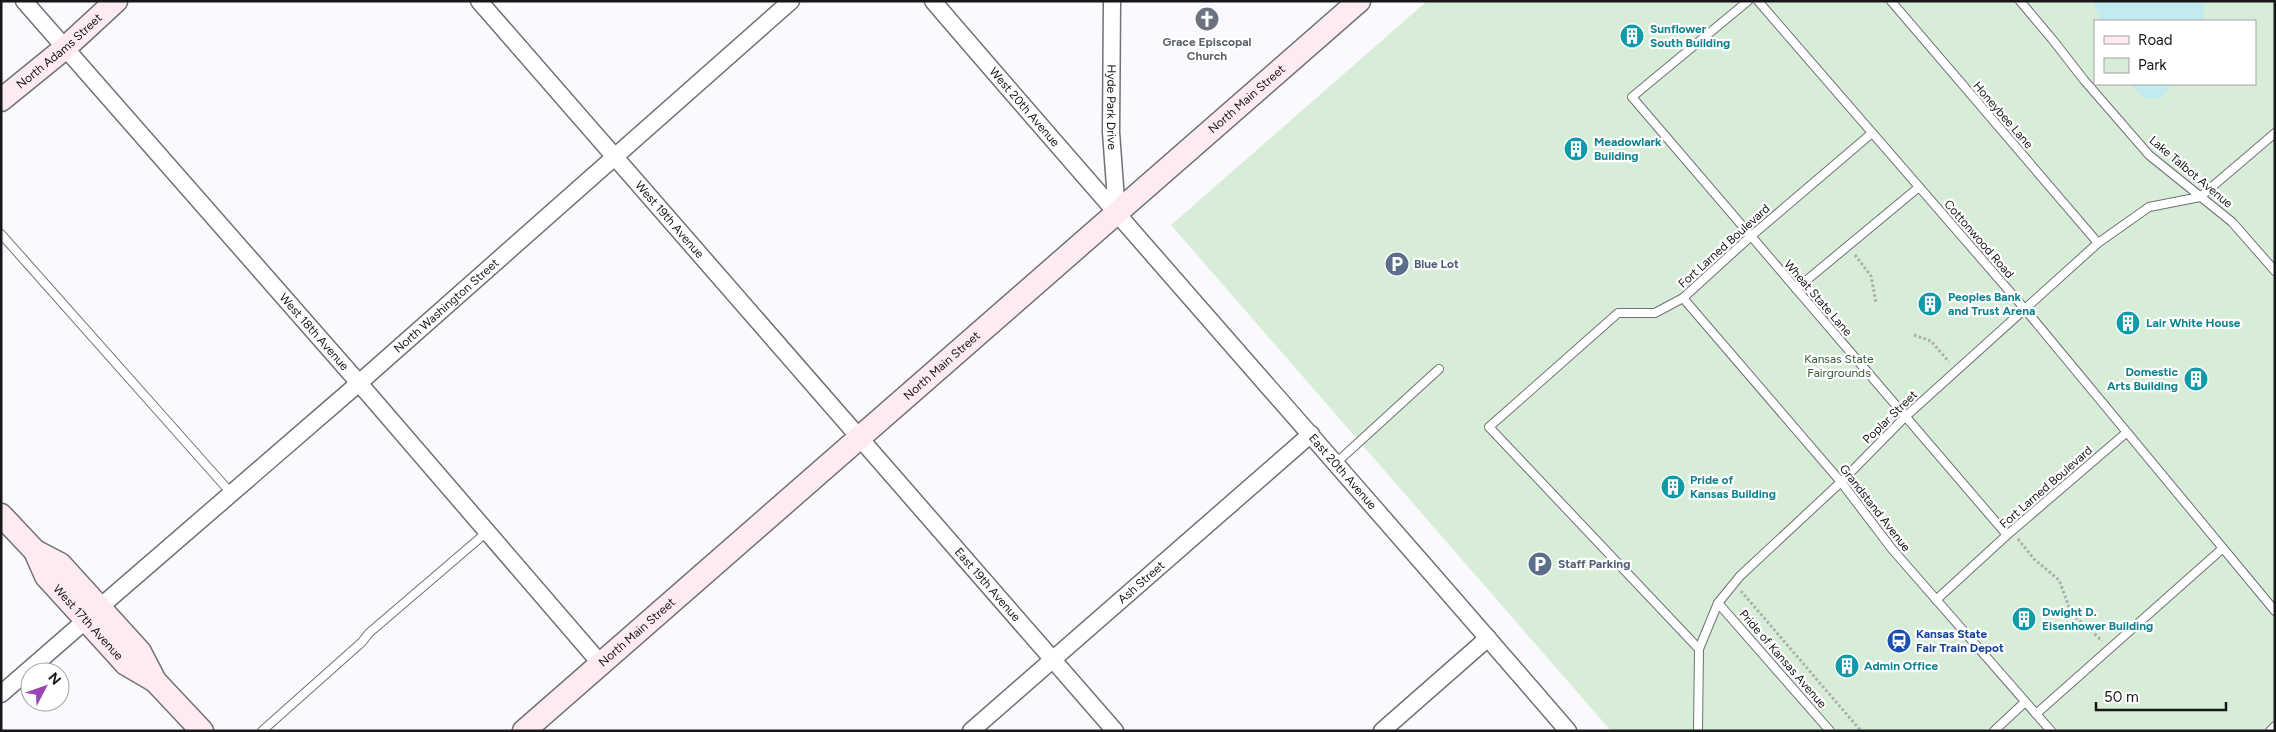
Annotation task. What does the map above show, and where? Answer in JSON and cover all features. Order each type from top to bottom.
[{"type":"main road","name":"North Adams Street","points":[[1,100],[65,48],[116,1]]},
{"type":"main road","name":"North Main Street","points":[[524,731],[1359,1]]},
{"type":"main road","name":"West 17th Avenue","points":[[1,515],[35,551],[60,564],[93,614],[140,652],[155,680],[202,731]]},
{"type":"street","name":"West 18th Avenue","points":[[24,1],[359,383],[601,664]]},
{"type":"street","name":"West 19th Avenue","points":[[479,1],[860,439]]},
{"type":"street","name":"North Washington Street","points":[[1,694],[359,383],[791,1]]},
{"type":"street","name":"West 20th Avenue","points":[[933,1],[1117,214]]},
{"type":"street","name":"Hyde Park Drive","points":[[1112,1],[1111,132],[1117,214]]},
{"type":"street","name":"East 20th Avenue","points":[[1117,214],[1311,434],[1568,731]]},
{"type":"street","name":"Ash Street","points":[[971,731],[1311,434]]},
{"type":"street","name":"East 19th Avenue","points":[[860,439],[1115,731]]},
{"type":"street","points":[[1382,731],[1488,638]]},
{"type":"lane","name":"Wheat State Lane","points":[[1748,1],[1632,97],[1905,417],[2009,533]]},
{"type":"lane","name":"Cottonwood Road","points":[[1758,1],[2024,308],[2275,611]]},
{"type":"lane","name":"Honeybee Lane","points":[[1891,1],[2098,243]]},
{"type":"lane","name":"Lake Talbot Avenue","points":[[2020,1],[2084,80],[2149,155],[2232,222],[2275,271]]},
{"type":"lane","name":"Fort Larned Boulevard","points":[[1699,648],[1489,427],[1618,313],[1654,313],[1683,298],[1750,237],[1872,133]]},
{"type":"lane","points":[[2200,197],[2275,133]]},
{"type":"lane","points":[[1796,289],[1919,187]]},
{"type":"lane","name":"Poplar Street","points":[[1698,731],[1699,648],[1718,603],[1734,584],[1841,482],[1905,417],[2098,243],[2149,208],[2200,197]]},
{"type":"lane","points":[[1,234],[231,493]]},
{"type":"lane","name":"Grandstand Avenue","points":[[1683,298],[1841,482],[1892,549],[2051,731]]},
{"type":"lane","points":[[1336,463],[1439,369]]},
{"type":"lane","name":"Fort Larned Boulevard","points":[[1936,600],[2009,533],[2126,433]]},
{"type":"lane","points":[[262,731],[362,642],[369,633],[487,532]]},
{"type":"lane","points":[[2036,714],[2222,549]]},
{"type":"lane","name":"Pride of Kansas Avenue","points":[[1718,603],[1830,731]]},
{"type":"lane","points":[[1994,731],[2025,702]]},
{"type":"lane","points":[[2270,731],[2275,726]]},
{"type":"path","points":[[1848,247],[1871,276],[1876,303]]},
{"type":"path","points":[[1914,334],[1931,341],[1957,370]]},
{"type":"path","points":[[2009,533],[2034,559],[2060,580],[2072,616],[2098,635],[2109,649]]},
{"type":"path","points":[[1734,584],[1861,731]]},
{"type":"green space","name":"Kansas State Fairgrounds","points":[[1427,1],[2275,1],[2275,731],[1611,731],[1171,225]]},
{"type":"water","points":[[2093,1],[2206,1],[2202,20],[2100,20]]},
{"type":"water","points":[[2130,85],[2172,85],[2161,98],[2145,98]]},
{"type":"place","name":"Grace Episcopal Church","points":[[1207,19]]},
{"type":"place","name":"Sunflower South Building","points":[[1632,36]]},
{"type":"place","name":"Meadowlark Building","points":[[1576,149]]},
{"type":"place","name":"Blue Lot","points":[[1397,264]]},
{"type":"place","name":"Peoples Bank and Trust Arena","points":[[1930,304]]},
{"type":"place","name":"Lair White House","points":[[2128,323]]},
{"type":"place","name":"Domestic Arts Building","points":[[2196,379]]},
{"type":"place","name":"Pride of Kansas Building","points":[[1673,487]]},
{"type":"place","name":"Staff Parking","points":[[1540,564]]},
{"type":"place","name":"Dwight D. Eisenhower Building","points":[[2024,619]]},
{"type":"place","name":"Kansas State Fair Train Depot","points":[[1899,641]]},
{"type":"place","name":"Admin Office","points":[[1847,666]]}]
